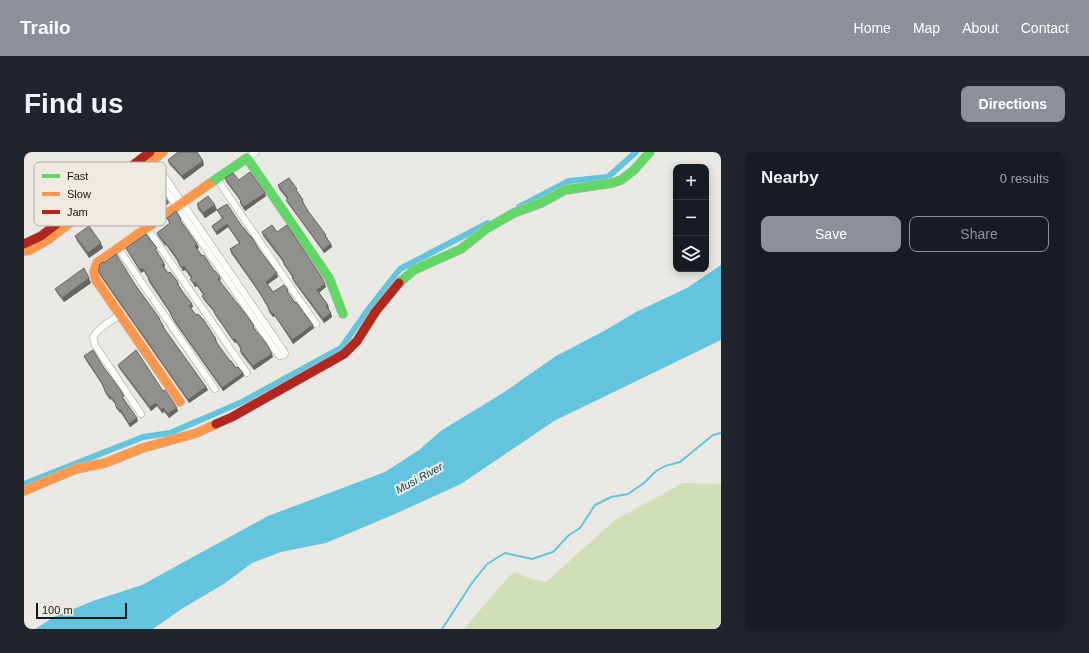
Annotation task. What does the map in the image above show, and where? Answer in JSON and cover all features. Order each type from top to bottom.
[{"type":"street","points":[[150,159],[162,152]]},
{"type":"street","points":[[166,215],[256,152]]},
{"type":"street","points":[[24,490],[76,469],[105,464],[143,448],[197,433],[232,416],[344,354],[357,341],[394,288],[414,270],[461,249],[486,229],[514,213],[541,203],[565,190],[612,183],[621,180],[634,170],[650,152]]},
{"type":"street","points":[[247,158],[329,278],[343,314]]},
{"type":"street","points":[[217,179],[316,324]]},
{"type":"street","points":[[166,184],[180,205],[278,354],[280,356],[284,355],[285,353],[283,350],[180,205]]},
{"type":"street","points":[[24,244],[41,236],[55,226]]},
{"type":"street","points":[[24,251],[30,250],[49,239],[65,226]]},
{"type":"street","points":[[150,226],[97,263],[93,268],[93,273],[120,316],[180,402]]},
{"type":"street","points":[[147,228],[247,372]]},
{"type":"street","points":[[118,248],[215,389]]},
{"type":"street","points":[[120,316],[96,331],[94,337],[95,345],[141,414]]},
{"type":"green space","points":[[683,483],[721,484],[721,629],[464,629],[510,575],[517,572],[528,578],[546,582],[615,520]]},
{"type":"water","name":"Musi River","points":[[721,265],[721,340],[554,421],[461,484],[326,543],[281,552],[252,563],[224,584],[183,608],[153,629],[35,629],[54,617],[93,601],[142,585],[268,516],[385,472],[419,450],[442,430],[503,393],[556,356],[604,331],[636,312],[687,288]]},
{"type":"building","points":[[178,152],[197,152],[203,161],[182,176],[168,160]]},
{"type":"building","points":[[250,172],[265,193],[244,207],[225,178],[233,173],[239,180]]},
{"type":"building","points":[[289,178],[297,189],[296,190],[308,211],[331,244],[323,250],[286,200],[288,198],[278,185]]},
{"type":"building","points":[[208,196],[215,205],[203,213],[197,204]]},
{"type":"building","points":[[227,204],[277,273],[266,282],[273,292],[284,285],[295,303],[296,302],[313,325],[292,340],[273,313],[272,314],[258,290],[230,249],[240,243],[227,224],[216,232],[212,226],[223,218],[217,210]]},
{"type":"building","points":[[176,211],[181,219],[180,220],[197,244],[195,246],[202,256],[204,255],[214,271],[220,277],[218,279],[248,317],[254,326],[253,327],[266,343],[272,354],[253,366],[240,350],[242,349],[235,339],[233,340],[215,312],[202,296],[204,294],[195,282],[194,284],[190,279],[192,277],[184,266],[182,268],[178,262],[179,261],[157,233],[170,223],[167,218]]},
{"type":"building","points":[[272,225],[277,232],[287,225],[322,278],[325,284],[317,290],[328,305],[326,306],[331,313],[323,319],[292,278],[294,278],[283,262],[284,261],[262,232]]},
{"type":"building","points":[[89,226],[101,243],[88,253],[75,236]]},
{"type":"building","points":[[146,234],[157,248],[155,249],[164,263],[162,265],[178,282],[177,283],[182,291],[192,304],[189,306],[196,315],[198,314],[203,319],[216,339],[215,340],[230,361],[243,373],[222,388],[174,320],[149,278],[142,268],[140,270],[126,248]]},
{"type":"building","points":[[116,254],[136,286],[160,319],[163,327],[206,387],[188,400],[100,274],[98,269],[100,264],[103,262],[104,263]]},
{"type":"building","points":[[84,268],[89,278],[62,298],[55,289]]},
{"type":"building","points":[[93,350],[104,368],[120,389],[124,396],[122,397],[137,418],[129,424],[120,409],[119,410],[105,391],[102,383],[84,356]]},
{"type":"building","points":[[136,350],[163,391],[165,390],[177,408],[168,414],[163,408],[161,410],[156,403],[150,407],[118,365]]},
{"type":"waterway","points":[[519,207],[569,181],[608,177],[636,152]]},
{"type":"waterway","points":[[24,484],[143,437],[170,433],[242,402],[341,348],[370,307],[400,269],[488,223]]},
{"type":"waterway","points":[[442,629],[472,583],[487,564],[505,553],[532,559],[553,552],[569,535],[580,528],[595,505],[611,497],[628,494],[644,483],[656,471],[665,466],[680,462],[713,435],[721,433]]},
{"type":"traffic: fast","points":[[399,283],[414,270],[461,249],[486,229],[514,213],[541,203],[565,190],[612,183],[621,180],[634,170],[650,152]]},
{"type":"traffic: fast","points":[[209,184],[247,158],[329,278],[343,314]]},
{"type":"traffic: slow","points":[[150,162],[163,152]]},
{"type":"traffic: slow","points":[[166,214],[209,184]]},
{"type":"traffic: slow","points":[[24,251],[30,250],[49,239],[66,226]]},
{"type":"traffic: slow","points":[[149,226],[97,263],[94,272],[96,280],[180,402]]},
{"type":"traffic: slow","points":[[24,491],[76,469],[105,463],[143,448],[197,433],[216,424]]},
{"type":"traffic: jam","points":[[137,162],[150,152]]},
{"type":"traffic: jam","points":[[24,244],[41,236],[54,226]]},
{"type":"traffic: jam","points":[[216,424],[232,417],[344,354],[357,341],[376,311],[399,283]]}]
